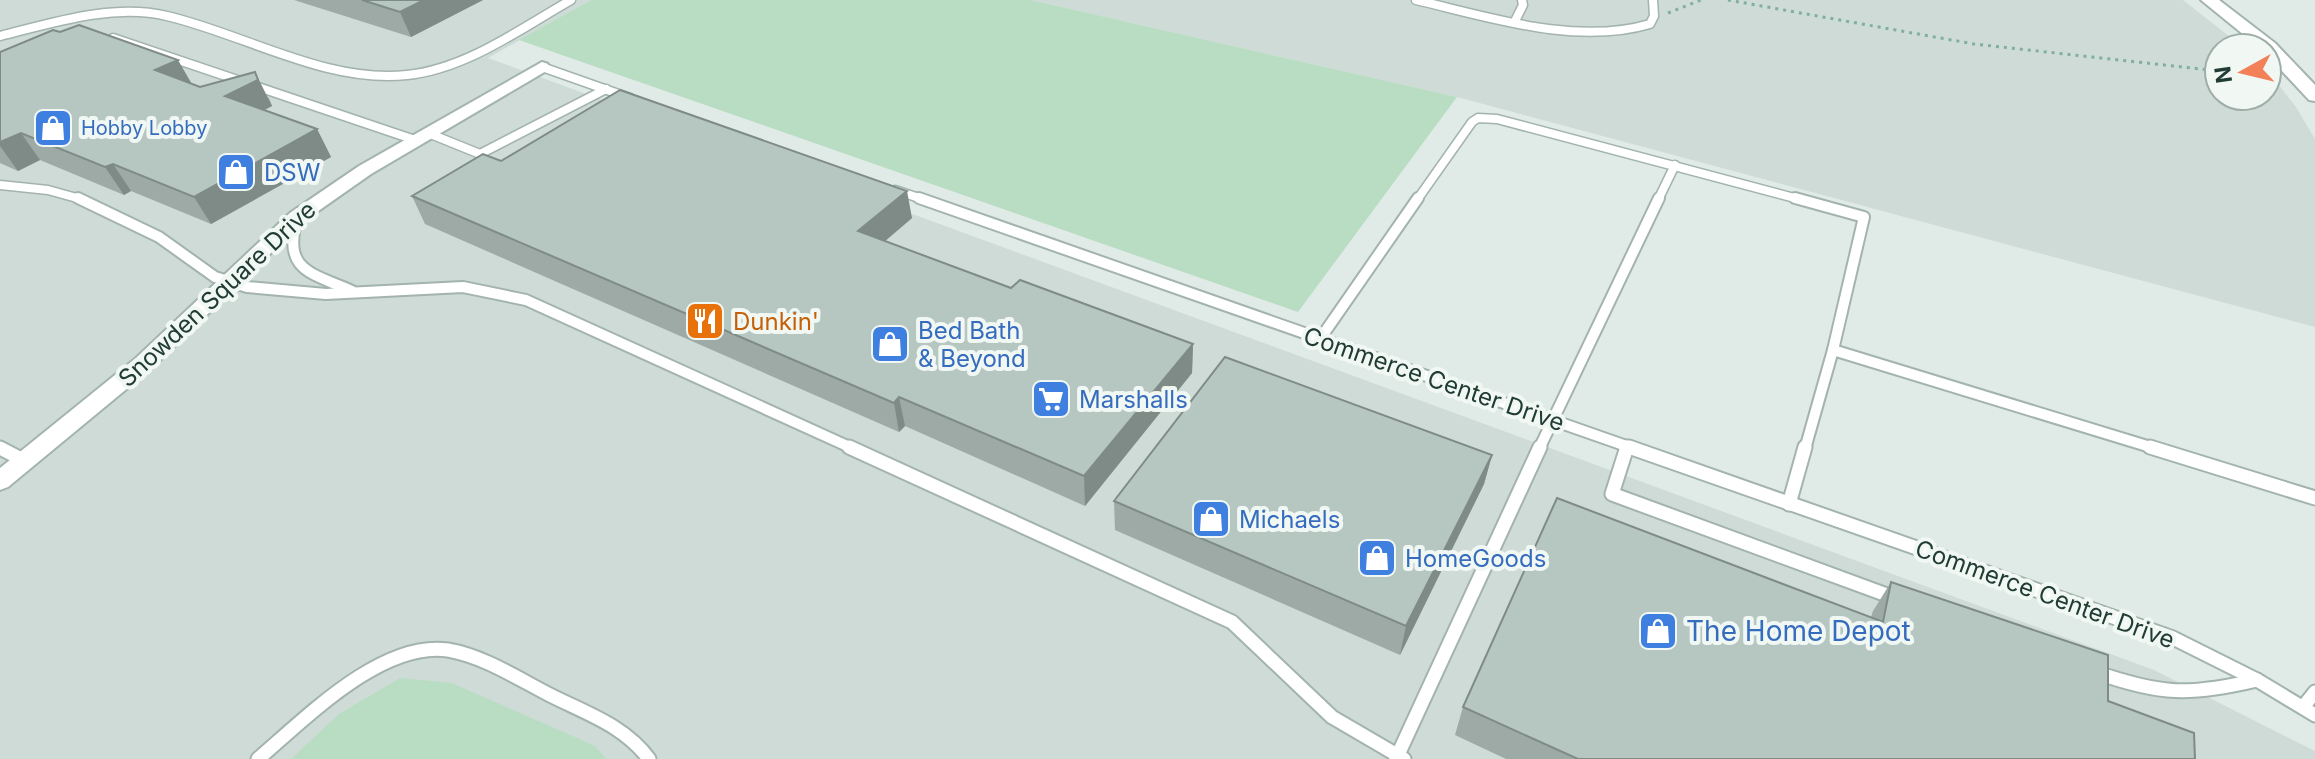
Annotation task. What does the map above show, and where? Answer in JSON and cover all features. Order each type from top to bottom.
[{"type":"street","points":[[2209,0],[2308,80],[2315,96]]},
{"type":"street","name":"Snowden Square Drive","points":[[0,481],[144,363],[297,217],[422,136],[542,67]]},
{"type":"street","name":"Snowden Square Drive","points":[[0,474],[25,461]]},
{"type":"lane","points":[[0,36],[79,17],[155,14],[184,19],[348,73],[369,77],[412,77],[450,66],[571,0]]},
{"type":"lane","points":[[1416,0],[1516,19],[1618,32],[1650,24],[1654,16],[1653,0]]},
{"type":"lane","points":[[1516,19],[1523,5],[1522,0]]},
{"type":"lane","points":[[104,37],[123,40],[480,154],[606,89]]},
{"type":"lane","points":[[542,67],[636,100]]},
{"type":"lane","points":[[1320,339],[1472,122],[1478,118],[1497,119],[1864,217],[1833,350],[1789,504]]},
{"type":"lane","points":[[0,185],[56,191],[72,197],[157,235],[227,283],[292,292],[356,293],[427,285],[481,286],[547,309],[1232,622],[1264,648],[1324,711],[1359,736],[1399,758],[1553,421],[1675,165]]},
{"type":"lane","name":"Commerce Center Drive","points":[[889,188],[2173,638],[2257,680],[2309,711]]},
{"type":"lane","points":[[297,217],[291,245],[295,258],[304,268],[356,293]]},
{"type":"lane","points":[[1833,350],[2315,498]]},
{"type":"lane","points":[[1627,447],[1612,494],[1910,604]]},
{"type":"lane","points":[[0,448],[25,461]]},
{"type":"lane","points":[[258,759],[361,675],[388,661],[425,650],[445,649],[482,661],[614,725],[642,748],[649,759]]},
{"type":"lane","points":[[2075,665],[2158,694],[2186,695],[2257,680]]},
{"type":"lane","points":[[2309,711],[2315,692]]},
{"type":"path","points":[[1654,16],[1679,11],[1701,0]]},
{"type":"path","points":[[1728,0],[1974,44],[2203,69]]},
{"type":"shaded area","points":[[0,0],[591,0],[488,58],[2154,670],[2315,751],[2315,759],[0,759]]},
{"type":"shaded area","points":[[1031,0],[2183,0],[2224,32],[2203,32],[2203,112],[2283,112],[2283,90],[2315,139],[2315,327],[1457,97]]},
{"type":"green space","points":[[591,0],[1031,0],[1457,97],[1298,312],[519,40]]},
{"type":"green space","points":[[400,678],[452,683],[595,746],[606,759],[291,759],[339,714]]},
{"type":"building","points":[[362,0],[424,0],[400,12]]},
{"type":"building","points":[[79,25],[178,60],[155,70],[200,87],[255,72],[258,80],[225,96],[317,129],[194,197],[113,164],[105,167],[21,133],[0,142],[0,52],[53,30],[60,32]]},
{"type":"building","points":[[620,90],[907,191],[858,231],[1011,288],[1020,280],[1193,344],[1084,476],[899,397],[894,403],[412,196],[483,154],[501,161]]},
{"type":"building","points":[[1225,357],[1492,455],[1406,626],[1114,501]]},
{"type":"building","name":"The Home Depot","points":[[1557,498],[1883,622],[1891,582],[2108,655],[2108,701],[2194,733],[2195,759],[1578,759],[1463,707]]},
{"type":"place","name":"Hobby Lobby","points":[[53,128]]},
{"type":"place","name":"DSW","points":[[236,172]]},
{"type":"place","name":"Dunkin'","points":[[705,321]]},
{"type":"place","name":"Bed Bath & Beyond","points":[[890,344]]},
{"type":"place","name":"Marshalls","points":[[1051,399]]},
{"type":"place","name":"Michaels","points":[[1211,519]]},
{"type":"place","name":"HomeGoods","points":[[1377,558]]},
{"type":"place","name":"The Home Depot","points":[[1658,631]]}]
